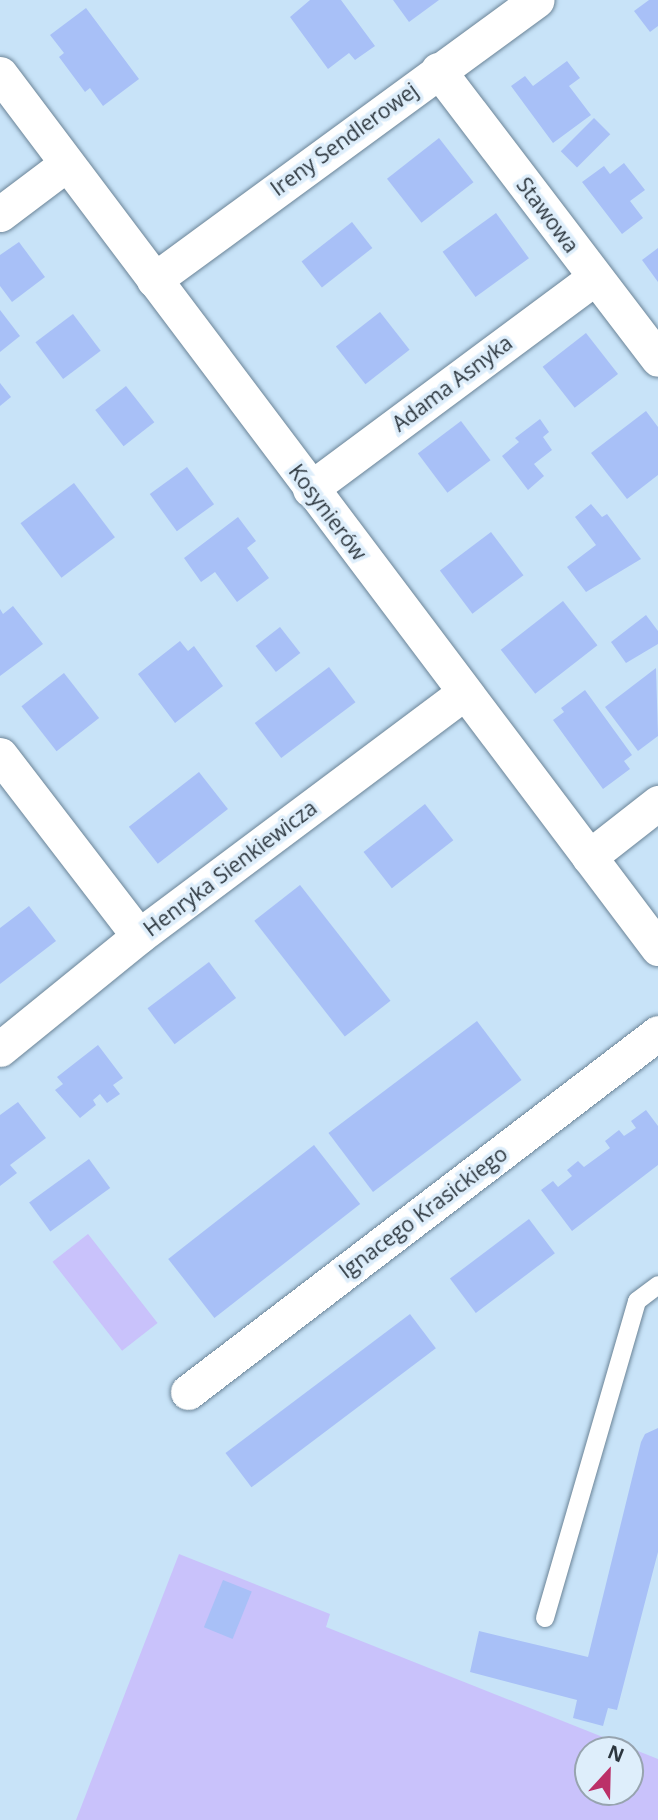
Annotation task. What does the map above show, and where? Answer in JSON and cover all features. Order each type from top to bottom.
[{"type":"street","name":"Ireny Sendlerowej","points":[[155,280],[536,0]]},
{"type":"street","name":"Stawowa","points":[[438,70],[658,359]]},
{"type":"street","name":"Kosynierów","points":[[0,74],[65,165],[155,280],[589,858],[654,934]]},
{"type":"street","points":[[0,214],[65,165]]},
{"type":"street","name":"Adama Asnyka","points":[[310,489],[595,277]]},
{"type":"street","name":"Henryka Sienkiewicza","points":[[0,1049],[139,936],[464,693]]},
{"type":"street","points":[[0,755],[139,936]]},
{"type":"street","points":[[589,858],[658,803]]},
{"type":"street","name":"Ignacego Krasickiego","points":[[188,1392],[658,1033]]},
{"type":"lane","points":[[545,1618],[637,1301],[658,1284]]},
{"type":"shaded area","points":[[88,1234],[158,1323],[122,1351],[53,1262]]},
{"type":"shaded area","points":[[179,1554],[330,1614],[326,1627],[600,1736],[574,1736],[574,1806],[644,1806],[644,1753],[658,1759],[658,1820],[76,1820]]},
{"type":"building","points":[[310,0],[341,0],[375,46],[355,60],[349,53],[328,69],[290,17]]},
{"type":"building","points":[[393,0],[439,0],[409,22]]},
{"type":"building","points":[[649,0],[658,0],[658,26],[650,32],[634,11]]},
{"type":"building","points":[[86,8],[139,79],[103,106],[90,88],[85,92],[59,57],[64,53],[50,35]]},
{"type":"building","points":[[567,61],[580,78],[569,86],[591,115],[553,143],[511,86],[525,76],[533,86]]},
{"type":"building","points":[[594,118],[610,134],[577,167],[561,151]]},
{"type":"building","points":[[439,138],[473,182],[421,223],[387,179]]},
{"type":"building","points":[[624,163],[645,190],[630,201],[643,218],[622,234],[582,182],[604,166],[610,174]]},
{"type":"building","points":[[496,213],[529,258],[476,297],[443,252]]},
{"type":"building","points":[[352,222],[372,248],[322,287],[302,261]]},
{"type":"building","points":[[19,242],[45,277],[12,302],[0,286],[0,255]]},
{"type":"building","points":[[658,248],[658,282],[642,260]]},
{"type":"building","points":[[0,310],[20,336],[0,352]]},
{"type":"building","points":[[380,312],[410,350],[365,384],[336,346]]},
{"type":"building","points":[[73,314],[101,351],[63,379],[35,342]]},
{"type":"building","points":[[586,333],[618,374],[575,408],[543,367]]},
{"type":"building","points":[[0,383],[11,397],[0,406]]},
{"type":"building","points":[[126,386],[154,422],[124,446],[95,410]]},
{"type":"building","points":[[646,411],[658,427],[658,475],[627,499],[591,453]]},
{"type":"building","points":[[540,419],[549,432],[543,437],[552,450],[534,464],[544,476],[528,490],[502,456],[519,442],[515,438]]},
{"type":"building","points":[[461,421],[490,460],[447,493],[418,453]]},
{"type":"building","points":[[187,467],[214,504],[177,531],[150,494]]},
{"type":"building","points":[[74,483],[115,537],[61,578],[20,523]]},
{"type":"building","points":[[591,504],[602,517],[607,514],[641,559],[586,592],[567,567],[596,545],[575,517]]},
{"type":"building","points":[[238,517],[256,541],[247,548],[269,578],[237,602],[215,572],[201,582],[184,558]]},
{"type":"building","points":[[491,532],[523,575],[472,614],[440,571]]},
{"type":"building","points":[[563,601],[597,645],[535,694],[501,650]]},
{"type":"building","points":[[13,606],[43,644],[0,676],[0,609],[3,614]]},
{"type":"building","points":[[646,615],[658,631],[658,644],[626,663],[611,642]]},
{"type":"building","points":[[280,627],[300,653],[276,672],[256,646]]},
{"type":"building","points":[[180,641],[188,651],[194,646],[223,686],[175,723],[138,674]]},
{"type":"building","points":[[329,667],[355,702],[281,758],[255,723]]},
{"type":"building","points":[[656,668],[658,736],[638,751],[605,707]]},
{"type":"building","points":[[64,673],[99,718],[57,751],[21,706]]},
{"type":"building","points":[[585,690],[632,755],[624,761],[630,769],[603,789],[553,720],[564,712],[561,708]]},
{"type":"building","points":[[199,772],[228,809],[158,864],[129,827]]},
{"type":"building","points":[[425,804],[453,840],[392,888],[364,852]]},
{"type":"building","points":[[300,885],[391,1001],[345,1037],[254,921]]},
{"type":"building","points":[[29,906],[56,941],[0,984],[0,928]]},
{"type":"building","points":[[209,962],[236,998],[175,1044],[148,1008]]},
{"type":"building","points":[[477,1021],[522,1080],[373,1192],[328,1133]]},
{"type":"building","points":[[98,1045],[123,1078],[113,1085],[120,1094],[107,1103],[100,1094],[93,1100],[96,1105],[80,1118],[55,1090],[63,1084],[57,1077]]},
{"type":"building","points":[[18,1102],[46,1138],[10,1165],[17,1173],[0,1186],[0,1115]]},
{"type":"building","points":[[646,1110],[658,1126],[658,1165],[572,1231],[541,1190],[553,1181],[558,1187],[572,1176],[567,1170],[578,1161],[584,1167],[610,1148],[605,1141],[619,1130],[624,1136],[636,1128],[631,1121]]},
{"type":"building","points":[[314,1145],[360,1204],[214,1318],[168,1259]]},
{"type":"building","points":[[89,1159],[110,1188],[50,1232],[29,1202]]},
{"type":"building","points":[[529,1219],[555,1253],[476,1313],[450,1279]]},
{"type":"building","points":[[410,1314],[436,1348],[251,1487],[226,1453]]},
{"type":"building","points":[[658,1428],[658,1552],[617,1710],[608,1708],[603,1726],[573,1718],[577,1700],[470,1672],[479,1631],[588,1657],[641,1442],[645,1434]]},
{"type":"building","points":[[223,1580],[252,1592],[233,1639],[204,1627]]}]
